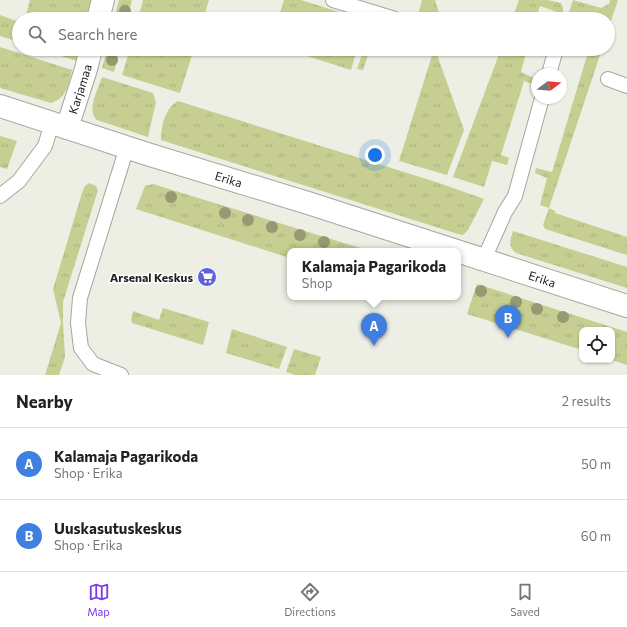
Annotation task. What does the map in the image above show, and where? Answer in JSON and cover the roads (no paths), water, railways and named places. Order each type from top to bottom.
[{"type":"street","points":[[100,12],[103,0]]},
{"type":"street","name":"Karjamaa","points":[[59,125],[86,69],[89,56]]},
{"type":"street","name":"Erika","points":[[0,106],[449,248]]},
{"type":"street","name":"Erika","points":[[461,252],[627,306]]},
{"type":"lane","points":[[333,0],[372,12]]},
{"type":"lane","points":[[551,68],[554,56]]},
{"type":"lane","points":[[608,79],[627,86]]},
{"type":"lane","points":[[484,259],[505,212],[515,196],[540,104]]},
{"type":"lane","points":[[0,196],[19,181],[59,125]]},
{"type":"lane","points":[[120,375],[93,364],[81,348],[78,323],[80,298],[127,147]]},
{"type":"place","name":"Arsenal Keskus","points":[[207,277]]},
{"type":"place","name":"Uuskasutuskeskus","points":[[508,338]]},
{"type":"place","name":"Kalamaja Pagarikoda","points":[[374,346]]}]
